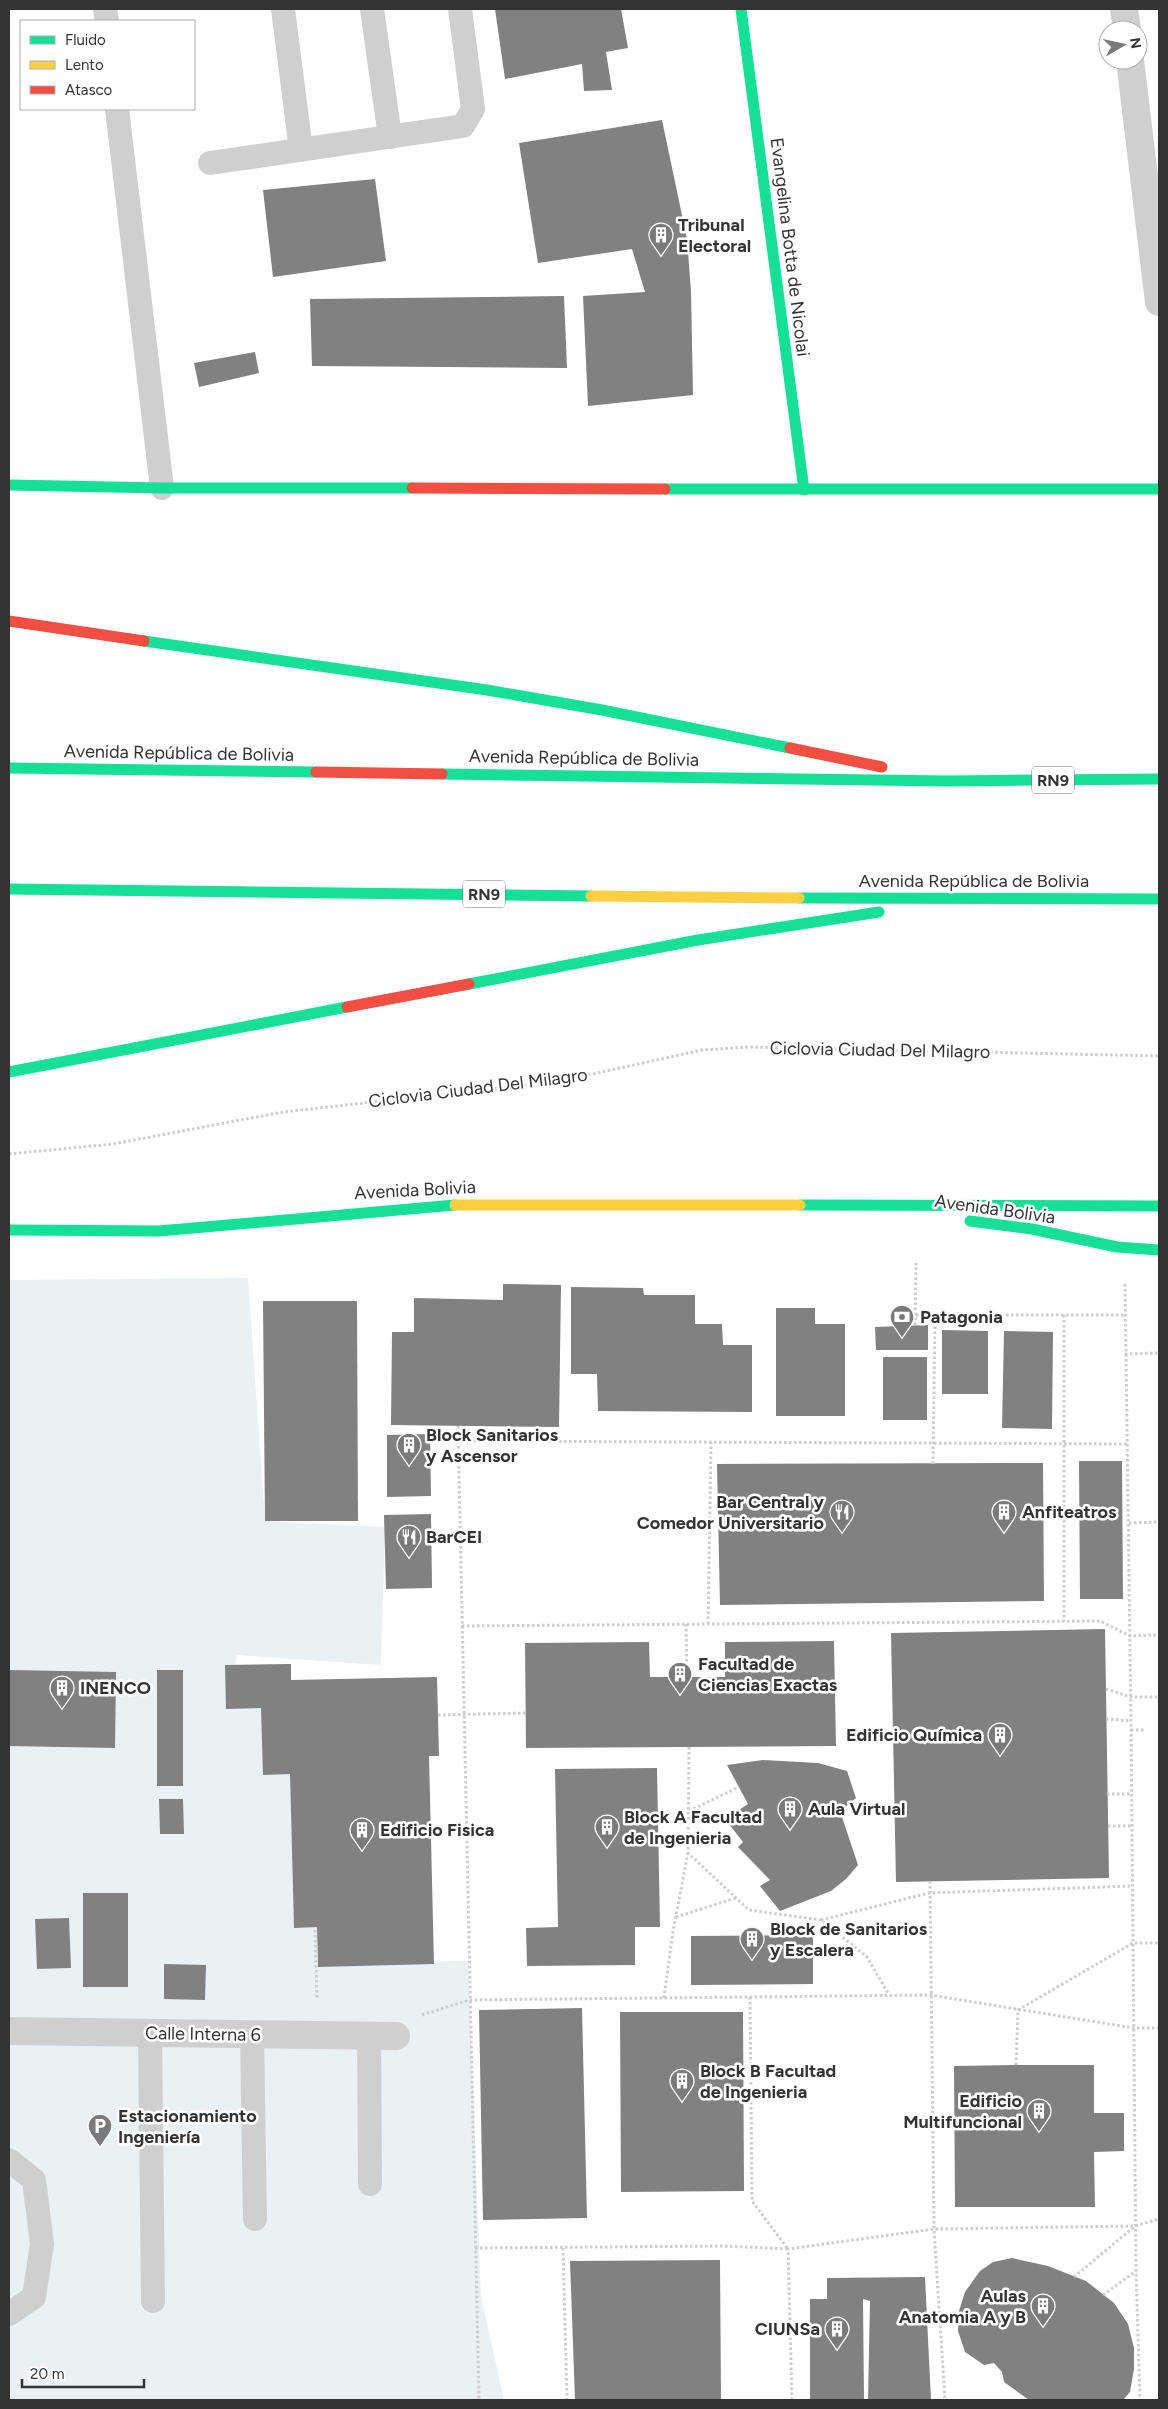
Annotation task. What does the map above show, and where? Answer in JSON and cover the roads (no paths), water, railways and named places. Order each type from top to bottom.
[{"type":"main road","name":"Evangelina Botta de Nicolai","points":[[741,9],[804,490]]},
{"type":"main road","points":[[9,484],[162,488],[1159,489]]},
{"type":"main road","points":[[9,621],[525,697],[611,712],[948,781]]},
{"type":"main road","name":"Avenida República de Bolivia","points":[[9,768],[948,781],[1159,780]]},
{"type":"main road","name":"Avenida República de Bolivia","points":[[9,889],[960,900],[1159,899]]},
{"type":"main road","points":[[9,1072],[698,940],[960,900]]},
{"type":"main road","name":"Avenida Bolivia","points":[[9,1230],[120,1232],[179,1229],[398,1206],[467,1204],[1159,1206]]},
{"type":"main road","name":"Avenida Bolivia","points":[[825,1206],[929,1217]]},
{"type":"main road","name":"Avenida Bolivia","points":[[957,1220],[1032,1229],[1117,1247],[1159,1250]]},
{"type":"street","points":[[1131,70],[1159,302]]},
{"type":"street","name":"Calle Interna 6","points":[[9,2031],[396,2036]]},
{"type":"lane","points":[[283,9],[301,150]]},
{"type":"lane","points":[[372,9],[390,137]]},
{"type":"lane","points":[[210,163],[463,126],[473,109],[460,9]]},
{"type":"lane","points":[[117,110],[162,488]]},
{"type":"lane","points":[[150,2033],[154,2301]]},
{"type":"lane","points":[[252,2034],[255,2220]]},
{"type":"lane","points":[[369,2036],[370,2184]]},
{"type":"lane","points":[[9,2160],[34,2180],[42,2244],[34,2297],[9,2314]]},
{"type":"place","name":"Tribunal Electoral","points":[[661,256]]},
{"type":"place","name":"Patagonia","points":[[902,1338]]},
{"type":"place","name":"Block Sanitarios y Ascensor","points":[[409,1466]]},
{"type":"place","name":"Bar Central y Comedor Universitario","points":[[842,1533]]},
{"type":"place","name":"Anfiteatros","points":[[1004,1533]]},
{"type":"place","name":"BarCEI","points":[[409,1558]]},
{"type":"place","name":"Facultad de Ciencias Exactas","points":[[680,1695]]},
{"type":"place","name":"INENCO","points":[[62,1709]]},
{"type":"place","name":"Edificio Química","points":[[1000,1756]]},
{"type":"place","name":"Aula Virtual","points":[[790,1830]]},
{"type":"place","name":"Block A Facultad de Ingenieria","points":[[607,1848]]},
{"type":"place","name":"Edificio Fisica","points":[[362,1851]]},
{"type":"place","name":"Block de Sanitarios y Escalera","points":[[752,1960]]},
{"type":"place","name":"Block B Facultad de Ingenieria","points":[[682,2102]]},
{"type":"place","name":"Edificio Multifuncional","points":[[1039,2132]]},
{"type":"place","name":"Estacionamiento Ingeniería","points":[[100,2147]]},
{"type":"place","name":"Aulas Anatomia A y B","points":[[1043,2327]]},
{"type":"place","name":"CIUNSa","points":[[837,2350]]}]
